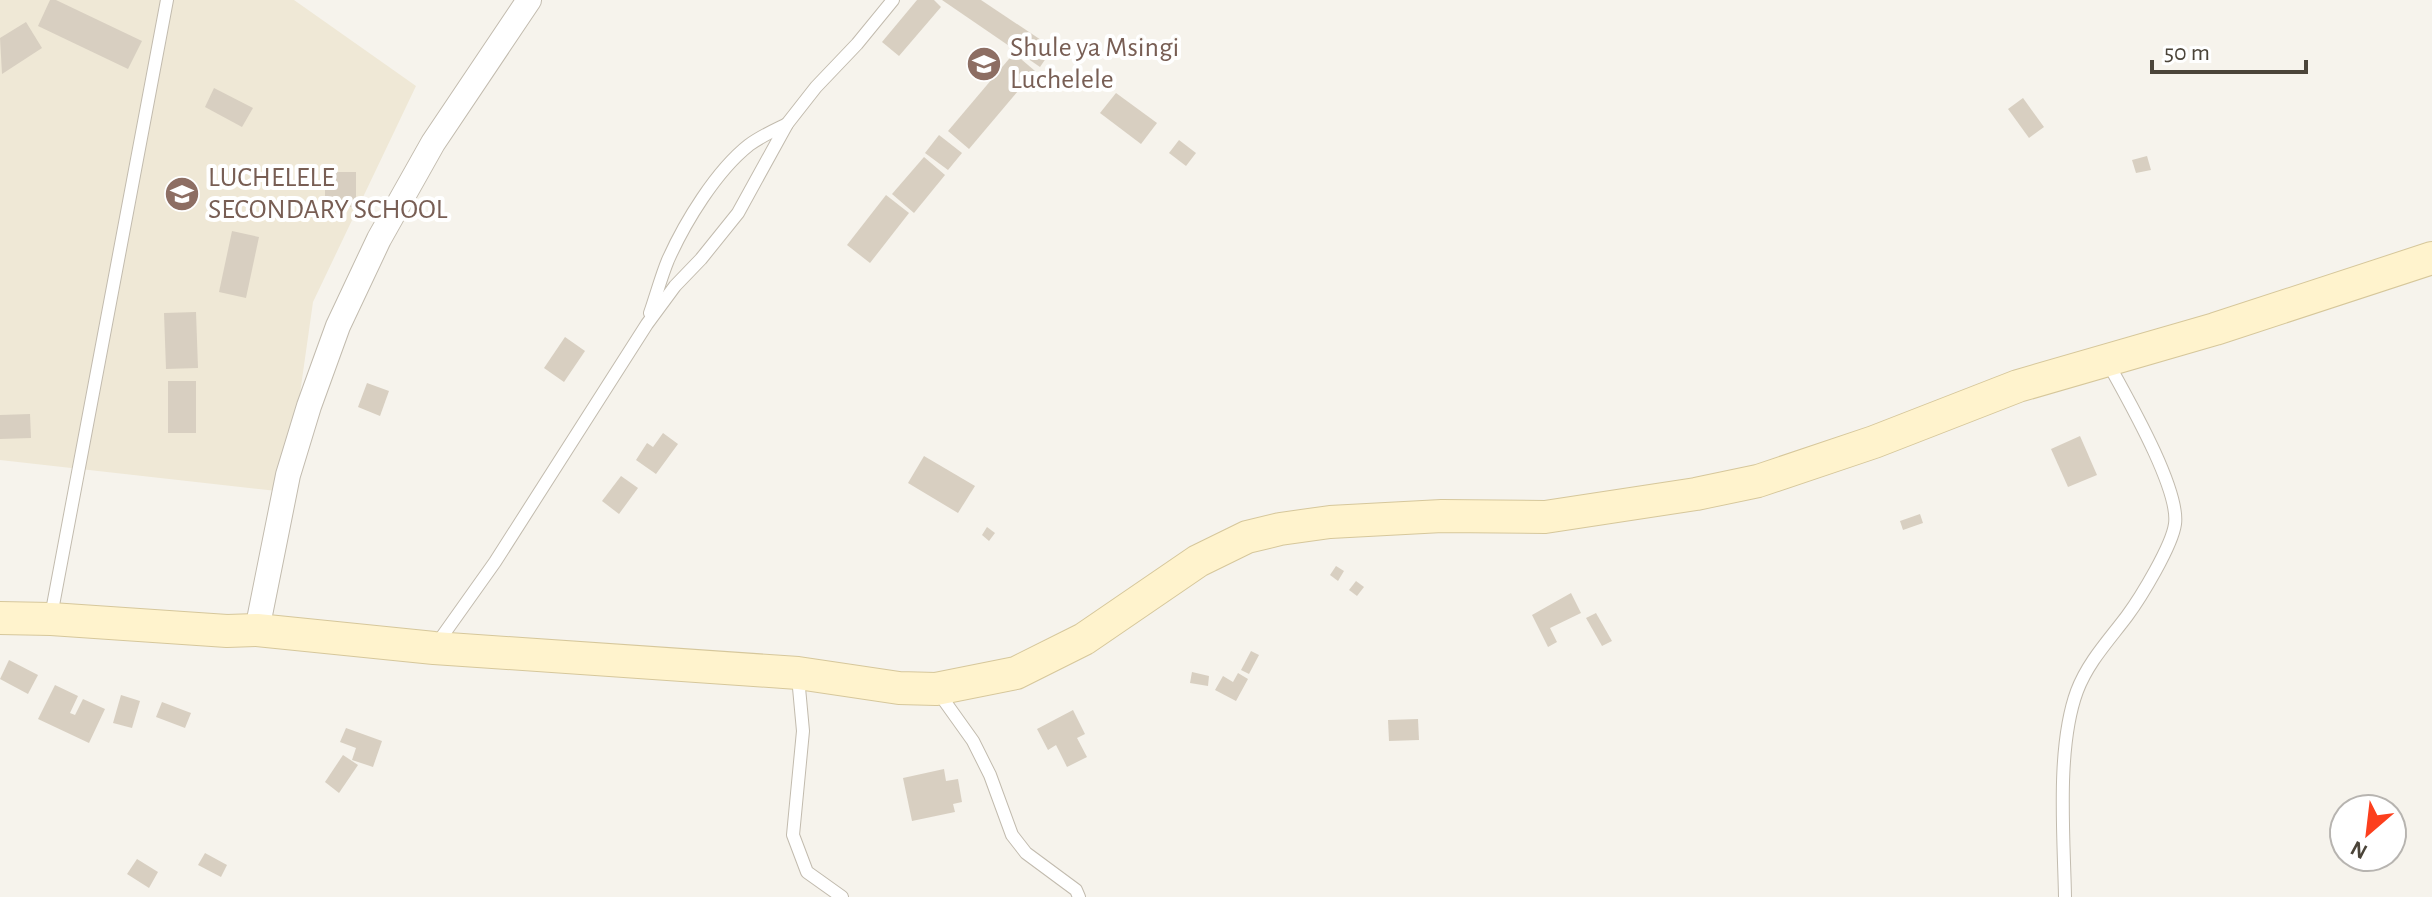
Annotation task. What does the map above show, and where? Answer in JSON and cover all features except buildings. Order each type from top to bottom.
[{"type":"main road","points":[[0,619],[257,630],[434,648],[798,673],[899,688],[936,689],[1016,673],[1057,653],[1084,639],[1198,561],[1247,537],[1330,522],[1442,516],[1545,517],[1696,494],[1758,481],[1874,442],[2018,386],[2215,329],[2432,258]]},
{"type":"street","points":[[257,630],[288,475],[338,326],[379,239],[433,143],[529,0]]},
{"type":"lane","points":[[51,619],[167,0]]},
{"type":"lane","points":[[434,648],[495,562],[647,324],[675,286],[738,213],[787,124],[893,0]]},
{"type":"lane","points":[[647,324],[668,261],[717,179],[737,155],[753,142],[787,124]]},
{"type":"lane","points":[[2065,897],[2063,802],[2070,710],[2095,655],[2128,614],[2158,564],[2176,523],[2172,495],[2147,436],[2107,360]]},
{"type":"lane","points":[[798,673],[803,731],[793,835],[807,872],[842,897]]},
{"type":"lane","points":[[936,689],[973,741],[990,775],[1012,835],[1026,853],[1076,890],[1079,897]]},
{"type":"shaded area","name":"LUCHELELE SECONDARY SCHOOL","points":[[0,0],[294,0],[416,86],[313,302],[286,492],[0,460]]},
{"type":"place","name":"Shule ya Msingi Luchelele","points":[[984,64]]},
{"type":"place","name":"LUCHELELE SECONDARY SCHOOL","points":[[182,194]]}]
